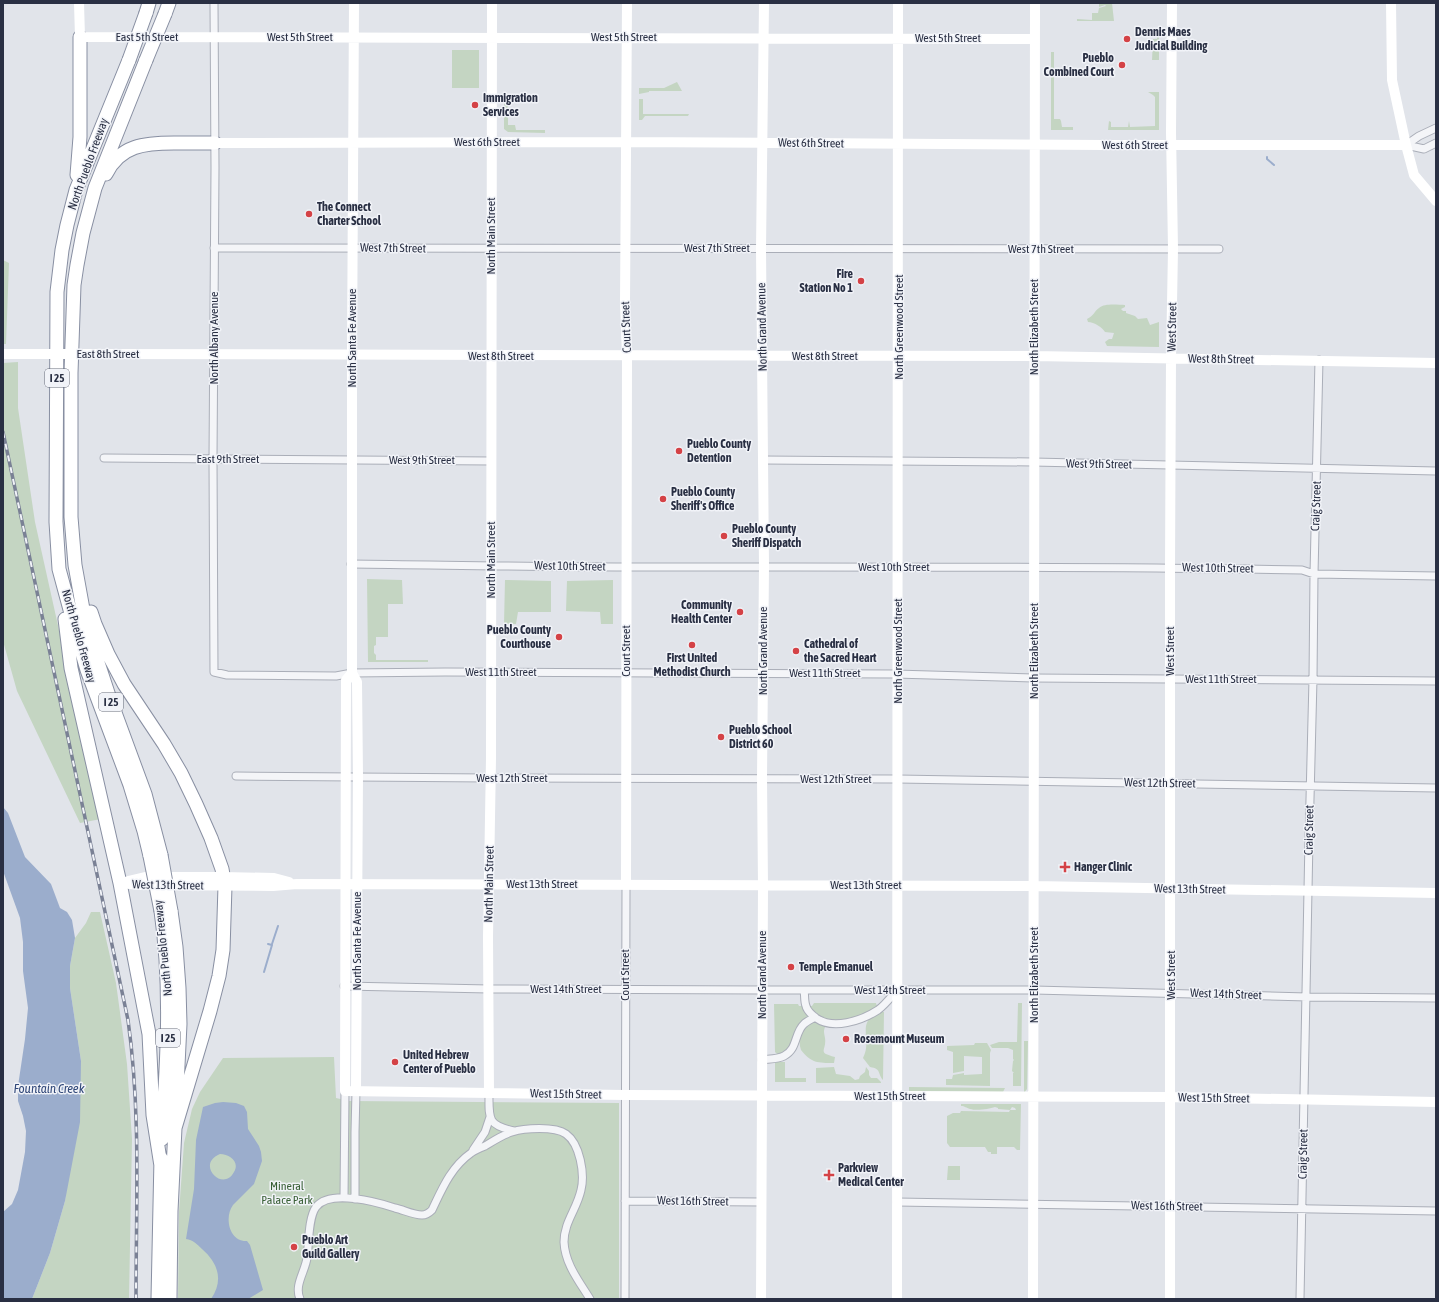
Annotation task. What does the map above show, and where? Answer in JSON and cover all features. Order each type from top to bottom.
[{"type":"highway","name":"North Pueblo Freeway","points":[[148,8],[129,60],[76,190],[62,250],[57,292],[56,522],[59,568],[87,670],[130,785],[144,831],[155,855]]},
{"type":"highway","name":"North Pueblo Freeway","points":[[167,8],[90,204],[74,285],[70,373],[71,517],[78,585],[86,626],[102,677],[145,794],[166,911],[176,947],[180,1024],[171,1212],[170,1299]]},
{"type":"highway","points":[[76,190],[80,137],[80,37]]},
{"type":"highway","points":[[90,204],[111,164],[123,153],[132,148],[155,143],[215,143]]},
{"type":"highway","points":[[73,547],[95,624],[108,654],[124,684],[164,744],[181,773],[211,838],[224,882],[223,950],[219,976],[175,1128]]},
{"type":"highway","points":[[59,568],[71,668],[120,883],[149,1034],[153,1115],[161,1166]]},
{"type":"highway","name":"North Pueblo Freeway","points":[[158,1299],[161,1166],[168,1040],[165,949],[166,911]]},
{"type":"street","points":[[79,3],[80,37]]},
{"type":"street","name":"North Albany Avenue","points":[[214,3],[214,672]]},
{"type":"street","name":"North Santa Fe Avenue","points":[[354,3],[351,564],[352,673],[357,682],[358,776],[355,1199]]},
{"type":"street","name":"North Main Street","points":[[355,1199],[386,1205],[416,1214],[429,1214],[448,1178],[472,1152],[484,1132],[490,1117],[489,988],[492,3]]},
{"type":"street","name":"Court Street","points":[[625,1299],[627,567],[625,248],[627,3]]},
{"type":"street","name":"North Grand Avenue","points":[[760,1299],[764,566],[761,248],[764,3]]},
{"type":"street","name":"North Greenwood Street","points":[[897,1299],[899,461],[898,3]]},
{"type":"street","name":"North Elizabeth Street","points":[[1033,1299],[1033,462],[1035,3]]},
{"type":"street","name":"West Street","points":[[1170,1299],[1170,567],[1173,249],[1172,3]]},
{"type":"street","points":[[1391,3],[1392,80],[1406,145],[1414,176],[1436,201]]},
{"type":"street","name":"East 5th Street","points":[[80,37],[214,37]]},
{"type":"street","name":"West 5th Street","points":[[214,37],[1035,38]]},
{"type":"street","points":[[1406,145],[1419,136],[1436,128]]},
{"type":"street","name":"West 6th Street","points":[[215,143],[762,142],[898,144],[1406,145]]},
{"type":"street","points":[[1406,145],[1424,149],[1436,143]]},
{"type":"street","name":"West 7th Street","points":[[214,248],[1219,249]]},
{"type":"street","name":"East 8th Street","points":[[3,354],[214,354]]},
{"type":"street","name":"West 8th Street","points":[[214,354],[491,356],[1034,356],[1436,363]]},
{"type":"street","name":"Craig Street","points":[[1300,1299],[1319,360]]},
{"type":"street","name":"East 9th Street","points":[[104,458],[352,460]]},
{"type":"street","name":"West 9th Street","points":[[352,460],[491,461]]},
{"type":"street","name":"West 9th Street","points":[[763,460],[1033,462],[1436,471]]},
{"type":"street","name":"West 10th Street","points":[[351,564],[627,567],[1170,567],[1302,570],[1314,574],[1436,576]]},
{"type":"street","name":"West 11th Street","points":[[214,672],[227,675],[336,676],[352,673],[491,672],[763,673],[898,674],[1033,678],[1436,681]]},
{"type":"street","name":"North Santa Fe Avenue","points":[[344,1198],[346,680],[352,673]]},
{"type":"street","name":"West 12th Street","points":[[236,776],[898,779],[1436,788]]},
{"type":"street","name":"West 13th Street","points":[[120,883],[140,885],[224,882],[273,886],[297,884],[1034,886],[1436,893]]},
{"type":"street","name":"West 14th Street","points":[[344,986],[762,990],[1034,990],[1307,997],[1436,998]]},
{"type":"street","points":[[804,990],[806,1006],[816,1017],[824,1022],[836,1024],[860,1018],[879,1009],[897,990]]},
{"type":"street","points":[[762,1060],[783,1056],[789,1052],[796,1043],[804,1023],[816,1017]]},
{"type":"street","name":"West 15th Street","points":[[345,1091],[762,1096],[1171,1097],[1436,1102]]},
{"type":"street","name":"North Main Street","points":[[490,1117],[492,1122],[498,1127],[514,1131],[556,1130],[565,1133],[575,1145],[582,1170],[582,1183],[579,1197],[567,1222],[564,1243],[569,1264],[590,1299]]},
{"type":"street","name":"North Main Street","points":[[472,1152],[514,1131]]},
{"type":"street","points":[[300,1299],[298,1290],[307,1258],[311,1222],[314,1212],[321,1203],[335,1198],[355,1199]]},
{"type":"street","name":"West 16th Street","points":[[625,1201],[761,1202]]},
{"type":"street","name":"West 16th Street","points":[[897,1202],[1436,1211]]},
{"type":"green space","points":[[1099,3],[1112,3],[1114,21],[1077,21],[1077,19],[1092,20],[1092,13],[1098,13],[1099,8],[1106,6],[1099,7]]},
{"type":"green space","points":[[1157,29],[1159,29],[1159,60],[1152,60],[1153,39],[1157,39]]},
{"type":"green space","points":[[452,50],[479,50],[479,88],[452,88]]},
{"type":"green space","points":[[1051,52],[1054,52],[1054,119],[1060,119],[1062,127],[1073,127],[1073,130],[1051,130]]},
{"type":"green space","points":[[677,82],[682,91],[649,91],[639,94],[639,88],[664,88]]},
{"type":"green space","points":[[1148,92],[1159,92],[1159,130],[1108,130],[1109,121],[1111,122],[1111,127],[1128,127],[1129,121],[1130,127],[1155,126],[1155,97]]},
{"type":"green space","points":[[504,97],[508,97],[508,125],[515,125],[516,130],[545,130],[545,133],[508,132],[504,129]]},
{"type":"green space","points":[[639,99],[643,99],[643,114],[689,114],[688,116],[645,116],[642,120],[639,120]]},
{"type":"green space","points":[[3,260],[9,263],[6,344],[3,344]]},
{"type":"green space","points":[[1104,305],[1125,305],[1125,307],[1121,309],[1123,311],[1126,311],[1126,313],[1135,316],[1138,319],[1147,318],[1150,325],[1159,322],[1159,347],[1107,346],[1105,342],[1112,339],[1114,333],[1105,332],[1093,323],[1088,322],[1087,319],[1092,316],[1097,309]]},
{"type":"green space","points":[[18,362],[18,408],[35,522],[101,819],[80,823],[17,691],[3,641],[3,363]]},
{"type":"green space","points":[[367,579],[402,580],[403,604],[388,604],[388,637],[376,637],[374,653],[376,655],[376,660],[428,660],[428,662],[368,662]]},
{"type":"green space","points":[[505,580],[551,581],[551,612],[518,612],[516,624],[504,624]]},
{"type":"green space","points":[[613,580],[613,624],[601,624],[600,612],[566,611],[567,581]]},
{"type":"green space","points":[[91,912],[100,912],[116,983],[127,1064],[132,1139],[129,1299],[32,1299],[50,1253],[65,1201],[81,1061],[70,988],[70,966],[75,938],[86,923]]},
{"type":"green space","points":[[814,1003],[876,1003],[877,1007],[848,1020],[832,1021],[815,1014],[808,1006],[812,1006]]},
{"type":"green space","points":[[1018,1003],[1022,1003],[1021,1086],[1013,1086],[1013,1050],[1008,1048],[992,1048],[990,1045],[999,1042],[1017,1042]]},
{"type":"green space","points":[[774,1004],[798,1004],[799,1006],[803,1006],[810,1016],[803,1020],[796,1028],[788,1050],[778,1055],[775,1052]]},
{"type":"green space","points":[[879,1012],[884,1012],[883,1080],[878,1070],[870,1067],[863,1058],[866,1051],[866,1026],[872,1016]]},
{"type":"green space","points":[[811,1022],[826,1025],[824,1030],[824,1052],[835,1057],[834,1063],[824,1063],[812,1060],[808,1058],[801,1050],[801,1034]]},
{"type":"green space","points":[[1024,1041],[1028,1041],[1027,1089],[1024,1093]]},
{"type":"green space","points":[[975,1043],[987,1043],[991,1050],[990,1086],[946,1085],[946,1079],[952,1079],[953,1075],[964,1073],[964,1075],[982,1074],[982,1057],[964,1056],[964,1071],[953,1073],[953,1052],[947,1050],[947,1046],[974,1045]]},
{"type":"green space","name":"Mineral Palace Park","points":[[334,1057],[336,1098],[349,1101],[619,1103],[619,1299],[178,1299],[179,1212],[184,1143],[192,1109],[200,1092],[223,1058]]},
{"type":"green space","points":[[785,1062],[785,1078],[806,1078],[806,1082],[775,1082],[775,1063]]},
{"type":"green space","points":[[834,1067],[836,1074],[850,1076],[855,1080],[859,1079],[865,1072],[866,1067],[871,1078],[877,1078],[881,1083],[816,1083],[816,1068]]},
{"type":"green space","points":[[909,1087],[1005,1088],[1003,1092],[909,1091]]},
{"type":"green space","points":[[961,1104],[1021,1104],[1020,1150],[1017,1150],[1014,1147],[997,1147],[997,1154],[991,1154],[991,1152],[988,1152],[985,1147],[950,1147],[947,1143],[947,1116],[953,1113],[960,1113],[961,1111],[1009,1112],[1010,1110],[998,1109],[995,1107],[983,1110],[973,1110],[961,1106]],"holes":[[[1012,1107],[1016,1110],[1010,1110]]]},
{"type":"green space","points":[[948,1166],[960,1166],[960,1180],[947,1180]]},
{"type":"water","name":"Fountain Creek","points":[[3,807],[8,813],[25,857],[51,884],[60,908],[67,912],[72,920],[75,938],[70,966],[70,988],[81,1061],[80,1122],[65,1201],[50,1253],[32,1299],[3,1299],[3,1212],[12,1204],[18,1190],[25,1152],[26,1131],[18,1101],[18,1086],[28,1008],[23,971],[23,942],[20,918],[3,871]]},
{"type":"water","points":[[215,1103],[236,1103],[244,1106],[247,1112],[248,1129],[259,1146],[261,1152],[262,1161],[254,1184],[233,1205],[229,1216],[232,1233],[241,1240],[247,1241],[250,1245],[263,1290],[248,1299],[211,1299],[215,1292],[218,1279],[215,1266],[208,1254],[193,1241],[186,1239],[194,1189],[196,1140],[203,1107]],"holes":[[[220,1154],[224,1154],[233,1159],[236,1165],[234,1172],[229,1178],[224,1179],[218,1178],[214,1175],[210,1164],[213,1159]]]},
{"type":"waterway","points":[[1267,157],[1267,159],[1274,165]]},
{"type":"waterway","points":[[272,944],[278,926]]},
{"type":"waterway","points":[[264,972],[272,945],[268,944]]},
{"type":"railway","points":[[3,432],[128,1020],[135,1089],[137,1159],[136,1299]]},
{"type":"place","name":"Dennis Maes Judicial Building","points":[[1127,39]]},
{"type":"place","name":"Pueblo Combined Court","points":[[1122,65]]},
{"type":"place","name":"Immigration Services","points":[[475,105]]},
{"type":"place","name":"The Connect Charter School","points":[[309,214]]},
{"type":"place","name":"Fire Station No 1","points":[[861,281]]},
{"type":"place","name":"Pueblo County Detention","points":[[679,451]]},
{"type":"place","name":"Pueblo County Sheriff's Office","points":[[663,499]]},
{"type":"place","name":"Pueblo County Sheriff Dispatch","points":[[724,536]]},
{"type":"place","name":"Community Health Center","points":[[740,612]]},
{"type":"place","name":"Pueblo County Courthouse","points":[[559,637]]},
{"type":"place","name":"First United Methodist Church","points":[[692,645]]},
{"type":"place","name":"Cathedral of the Sacred Heart","points":[[796,651]]},
{"type":"place","name":"Pueblo School District 60","points":[[721,737]]},
{"type":"place","name":"Hanger Clinic","points":[[1065,867]]},
{"type":"place","name":"Temple Emanuel","points":[[791,967]]},
{"type":"place","name":"Rosemount Museum","points":[[846,1039]]},
{"type":"place","name":"United Hebrew Center of Pueblo","points":[[395,1062]]},
{"type":"place","name":"Parkview Medical Center","points":[[829,1175]]},
{"type":"place","name":"Pueblo Art Guild Gallery","points":[[294,1247]]}]
